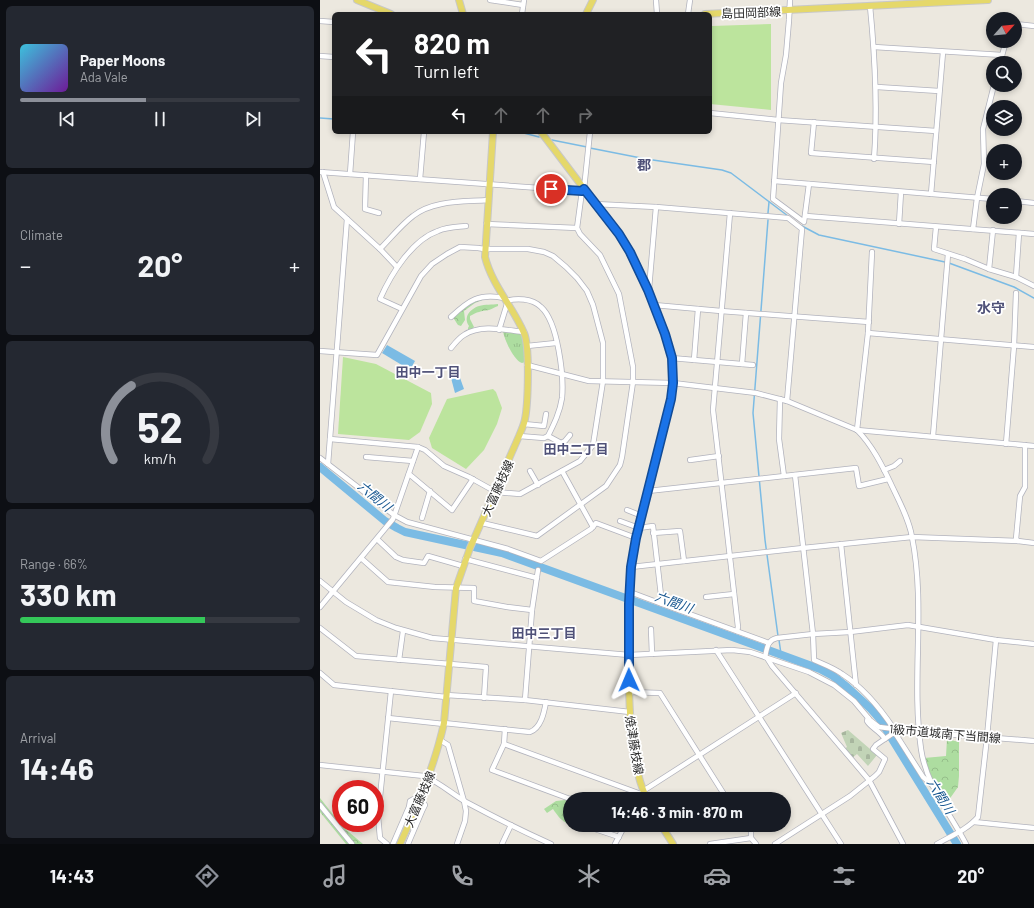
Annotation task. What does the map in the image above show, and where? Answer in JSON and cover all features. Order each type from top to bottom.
[{"type":"main road","points":[[357,0],[386,12]]},
{"type":"main road","points":[[459,0],[462,12]]},
{"type":"main road","points":[[587,12],[593,0]]},
{"type":"main road","name":"島田岡部線","points":[[712,14],[788,11],[961,0],[988,0]]},
{"type":"main road","name":"大富藤枝線","points":[[400,844],[429,778],[444,723],[456,588],[465,559],[496,492],[524,424],[527,411],[526,338],[488,270],[484,249],[493,134]]},
{"type":"main road","name":"焼津藤枝線","points":[[541,134],[630,252],[654,305],[672,358],[673,383],[671,399],[636,538],[631,567],[629,604],[629,692],[633,748],[642,792]]},
{"type":"main road","points":[[665,832],[673,844]]},
{"type":"street","points":[[490,0],[524,2],[522,12]]},
{"type":"street","points":[[656,0],[657,12]]},
{"type":"street","points":[[688,12],[690,0]]},
{"type":"street","points":[[790,0],[786,54],[781,83],[773,199],[804,222],[806,216],[809,184]]},
{"type":"street","points":[[870,6],[877,87],[877,127],[874,159]]},
{"type":"street","points":[[320,21],[332,22]]},
{"type":"street","points":[[1022,25],[1034,26]]},
{"type":"street","points":[[874,47],[1002,55],[1004,48]]},
{"type":"street","points":[[931,194],[943,52]]},
{"type":"street","points":[[320,56],[332,57]]},
{"type":"street","points":[[877,87],[939,91]]},
{"type":"street","points":[[973,229],[977,198],[984,164],[983,129],[992,92]]},
{"type":"street","points":[[712,113],[778,120],[936,131]]},
{"type":"street","points":[[814,122],[811,153],[874,159],[934,162]]},
{"type":"street","points":[[350,174],[353,134]]},
{"type":"street","points":[[420,179],[424,134]]},
{"type":"street","points":[[482,523],[537,536],[606,486],[620,465],[633,382],[633,368],[619,294],[600,255],[580,234],[577,228],[590,134]]},
{"type":"street","points":[[397,267],[332,204],[322,172],[489,185],[583,190]]},
{"type":"street","points":[[366,175],[365,209],[379,213]]},
{"type":"street","points":[[774,181],[986,199]]},
{"type":"street","points":[[899,224],[902,192]]},
{"type":"street","points":[[380,249],[405,223],[422,210],[448,203],[488,200]]},
{"type":"street","points":[[1022,202],[1034,203]]},
{"type":"street","points":[[595,204],[656,207],[788,218],[802,229],[786,401]]},
{"type":"street","points":[[648,290],[656,207]]},
{"type":"street","points":[[788,218],[790,212]]},
{"type":"street","points":[[730,213],[713,410],[738,626],[737,631]]},
{"type":"street","points":[[806,216],[1034,234]]},
{"type":"street","points":[[328,464],[347,219]]},
{"type":"street","points":[[486,224],[577,228]]},
{"type":"street","points":[[402,309],[380,298],[397,267],[412,249],[429,235],[446,228],[466,226]]},
{"type":"street","points":[[936,227],[934,249],[989,269],[1016,276],[1034,286]]},
{"type":"street","points":[[989,269],[993,230]]},
{"type":"street","points":[[1016,276],[1020,233]]},
{"type":"street","points":[[320,351],[377,355],[421,276],[436,260],[460,248],[528,249],[544,252],[552,256],[577,278],[587,291],[593,305],[603,343],[603,381],[593,445],[580,461],[520,494],[496,492],[473,479],[444,466],[425,450],[418,447],[330,439]]},
{"type":"street","points":[[872,252],[869,322],[858,430],[866,439],[884,470],[906,516],[912,537],[918,576],[919,626],[916,704],[921,750],[932,785],[946,812],[966,844]]},
{"type":"street","points":[[933,436],[948,254]]},
{"type":"street","points":[[1006,444],[1014,346],[1016,293]]},
{"type":"street","points":[[451,317],[466,303],[478,297],[493,296],[506,301],[513,299],[535,303],[547,314],[561,361],[562,399],[558,416],[548,436],[544,438],[519,436]]},
{"type":"street","points":[[499,330],[506,301]]},
{"type":"street","points":[[654,305],[869,322]]},
{"type":"street","points":[[694,360],[698,309]]},
{"type":"street","points":[[742,364],[746,313]]},
{"type":"street","points":[[451,348],[462,336],[469,332],[484,329],[524,332]]},
{"type":"street","points":[[868,333],[1034,347]]},
{"type":"street","points":[[527,346],[556,343]]},
{"type":"street","points":[[672,358],[753,365]]},
{"type":"street","points":[[527,365],[590,381],[673,383],[756,393],[786,401],[858,430],[1034,446]]},
{"type":"street","points":[[780,399],[779,439],[784,476]]},
{"type":"street","points":[[524,424],[544,426],[546,414]]},
{"type":"street","points":[[548,436],[561,443],[570,435]]},
{"type":"street","points":[[1018,541],[1016,539],[1020,496],[1025,487],[1025,445]]},
{"type":"street","points":[[320,607],[394,517],[418,447]]},
{"type":"street","points":[[690,460],[719,456]]},
{"type":"street","points":[[366,457],[413,461]]},
{"type":"street","points":[[320,458],[394,517],[472,544],[508,549],[541,561],[591,529],[596,523],[636,538]]},
{"type":"street","points":[[884,470],[894,466],[900,461]]},
{"type":"street","points":[[648,491],[856,468],[859,486],[888,479]]},
{"type":"street","points":[[530,471],[538,485]]},
{"type":"street","points":[[562,472],[592,526]]},
{"type":"street","points":[[409,474],[452,510],[473,479]]},
{"type":"street","points":[[795,475],[813,634],[814,660],[842,674],[867,695],[884,715],[890,733]]},
{"type":"street","points":[[422,518],[430,491]]},
{"type":"street","points":[[627,510],[642,516]]},
{"type":"street","points":[[620,520],[639,528],[652,526],[662,604]]},
{"type":"street","points":[[653,533],[680,531],[684,561]]},
{"type":"street","points":[[631,567],[912,537],[1018,541],[1034,543]]},
{"type":"street","points":[[377,539],[396,557],[403,560],[424,563],[428,556],[463,566]]},
{"type":"street","points":[[841,544],[856,685]]},
{"type":"street","points":[[361,558],[388,582],[435,587],[474,588],[474,601],[507,608],[532,610]]},
{"type":"street","points":[[465,559],[537,578]]},
{"type":"street","points":[[525,700],[532,610],[538,570]]},
{"type":"street","name":"1級市道城南下当間線","points":[[320,581],[361,612],[376,620],[420,636],[629,655],[716,650],[742,651],[766,656],[809,672],[834,685],[854,701],[868,718],[879,727],[890,733],[919,732],[1034,741]]},
{"type":"street","points":[[630,593],[737,631],[768,645]]},
{"type":"street","points":[[706,598],[734,594]]},
{"type":"street","points":[[903,844],[869,780],[766,656],[768,645],[772,639],[778,638],[908,625],[996,640],[1034,644]]},
{"type":"street","points":[[320,628],[356,656],[486,667],[484,698]]},
{"type":"street","points":[[651,629],[652,654]]},
{"type":"street","points":[[399,660],[403,630]]},
{"type":"street","points":[[937,844],[974,822],[978,817],[988,737],[996,640]]},
{"type":"street","points":[[716,650],[841,844]]},
{"type":"street","points":[[320,673],[334,685],[446,696],[525,700],[630,712]]},
{"type":"street","points":[[387,844],[382,841],[379,832],[378,816],[391,691]]},
{"type":"street","points":[[629,692],[660,693],[723,792]]},
{"type":"street","points":[[644,792],[796,693]]},
{"type":"street","points":[[388,718],[530,732],[533,731],[539,724],[543,716],[546,702]]},
{"type":"street","points":[[868,718],[867,721],[869,724],[880,732],[895,733],[923,777],[932,785]]},
{"type":"street","points":[[505,729],[504,744],[492,770],[563,796]]},
{"type":"street","points":[[775,844],[850,796],[879,772],[884,758],[874,749],[876,745],[890,733]]},
{"type":"street","points":[[440,740],[448,745],[464,801],[465,821],[457,844]]},
{"type":"street","points":[[504,744],[639,792]]},
{"type":"street","points":[[320,765],[424,776],[464,801],[551,844]]},
{"type":"street","points":[[393,844],[409,807],[410,801],[414,799],[424,803],[425,808],[422,811],[408,844]]},
{"type":"street","points":[[320,805],[352,844]]},
{"type":"street","points":[[974,822],[1034,828]]},
{"type":"street","points":[[502,844],[511,825]]},
{"type":"street","points":[[604,832],[619,837]]},
{"type":"street","points":[[615,844],[622,832]]},
{"type":"street","points":[[752,832],[752,838],[756,844]]},
{"type":"street","points":[[710,844],[752,838]]},
{"type":"green space","points":[[771,24],[771,110],[712,104],[712,26]]},
{"type":"green space","points":[[478,298],[496,299],[485,299],[475,303],[464,311],[465,320],[461,326],[458,325],[454,319],[456,313]]},
{"type":"green space","points":[[498,304],[498,306],[492,309],[470,316],[474,327],[468,330],[469,326],[467,323],[467,317],[470,311],[481,305]]},
{"type":"green space","points":[[503,331],[522,332],[525,362],[522,363],[519,361],[513,354],[507,344]]},
{"type":"green space","points":[[343,357],[376,364],[431,393],[432,404],[420,432],[409,440],[338,434]]},
{"type":"green space","points":[[493,389],[496,392],[502,408],[497,424],[484,450],[466,469],[432,448],[429,438],[447,399]]},
{"type":"green space","points":[[848,730],[877,755],[868,766],[857,754],[852,758],[844,749],[847,747],[841,733]]},
{"type":"green space","points":[[947,739],[959,742],[959,776],[958,787],[946,804],[936,788],[924,758],[946,756]]},
{"type":"green space","points":[[320,798],[332,813],[332,827],[320,812]]},
{"type":"green space","points":[[563,800],[563,820],[553,809],[547,813],[544,809],[556,801]]},
{"type":"green space","points":[[336,832],[349,832],[363,844],[346,844]]},
{"type":"water","points":[[387,345],[415,361],[410,370],[382,353]]},
{"type":"water","points":[[459,375],[464,389],[455,393],[451,378]]},
{"type":"waterway","points":[[320,118],[332,119]]},
{"type":"waterway","points":[[528,134],[539,137]]},
{"type":"waterway","points":[[552,140],[587,147]]},
{"type":"waterway","points":[[590,148],[646,159],[722,170],[731,173],[788,216]]},
{"type":"waterway","points":[[768,213],[769,202]]},
{"type":"waterway","points":[[768,220],[753,413],[765,540],[778,636]]},
{"type":"waterway","points":[[802,226],[819,235],[945,262]]},
{"type":"waterway","points":[[949,263],[1014,287],[1034,298]]},
{"type":"waterway","name":"六間川","points":[[320,467],[385,521],[405,532],[502,553],[820,669],[833,676],[847,687],[879,718],[957,844]]},
{"type":"waterway","points":[[779,640],[781,654]]},
{"type":"district","name":"郡","points":[[644,164]]},
{"type":"district","name":"水守","points":[[991,307]]},
{"type":"district","name":"田中一丁目","points":[[428,372]]},
{"type":"district","name":"田中二丁目","points":[[576,449]]},
{"type":"district","name":"田中三丁目","points":[[544,633]]},
{"type":"route","points":[[551,189],[582,191],[584,189],[619,234],[637,264],[665,334],[672,358],[673,383],[671,399],[636,538],[631,567],[629,604],[629,680]]}]
